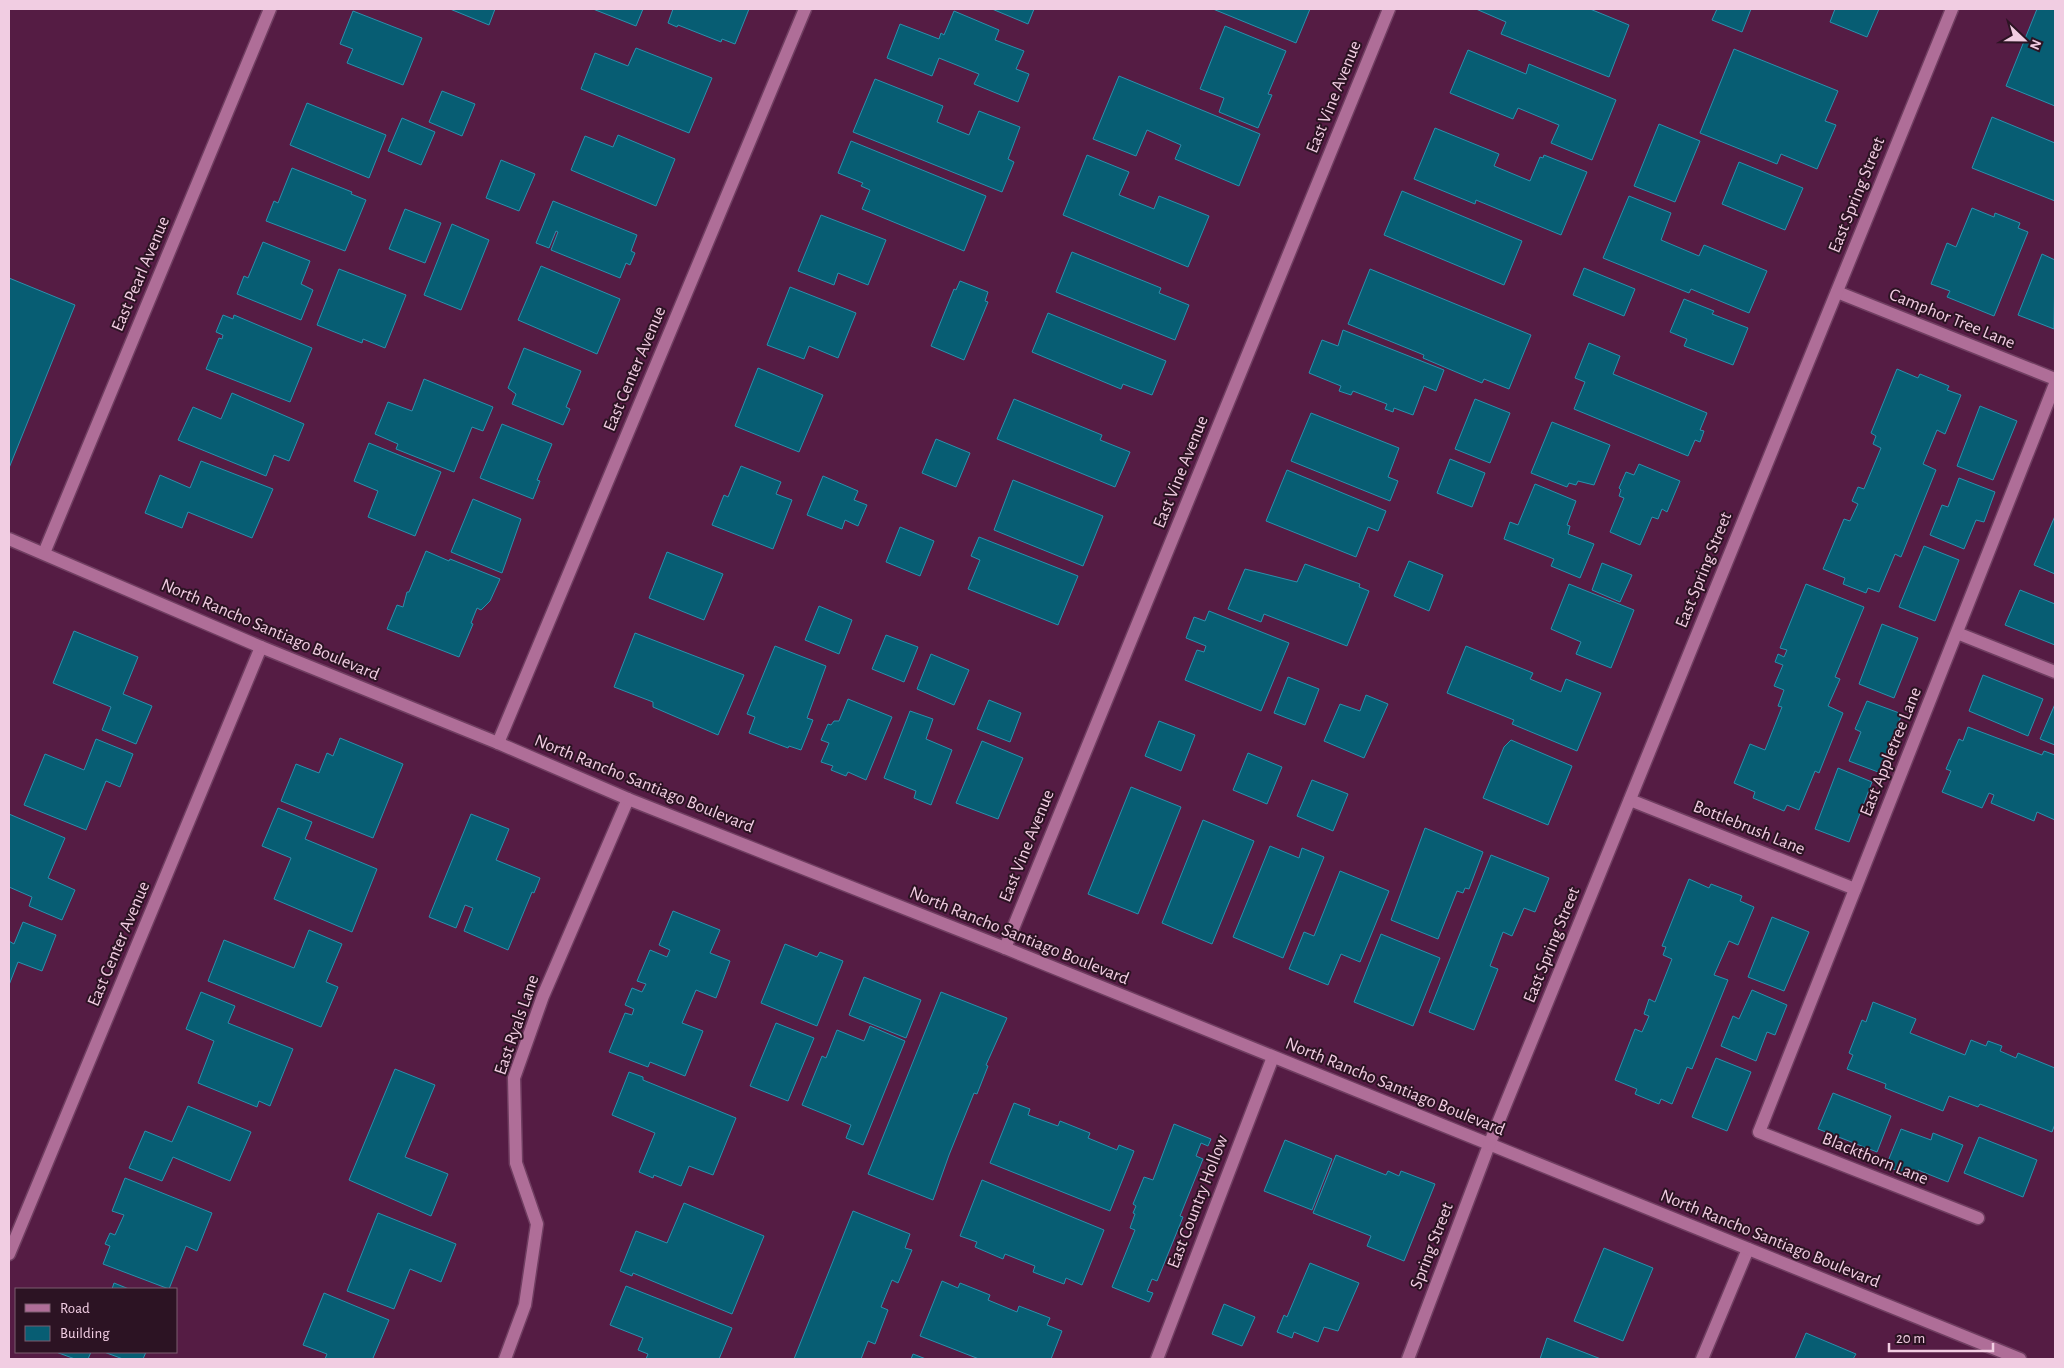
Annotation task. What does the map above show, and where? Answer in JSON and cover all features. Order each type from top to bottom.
[{"type":"street","name":"East Pearl Avenue","points":[[44,553],[270,9]]},
{"type":"street","name":"East Center Avenue","points":[[498,743],[805,9]]},
{"type":"street","name":"East Vine Avenue","points":[[1005,948],[1390,9]]},
{"type":"street","name":"East Spring Street","points":[[1489,1144],[1952,9]]},
{"type":"street","name":"Camphor Tree Lane","points":[[1837,292],[2055,379]]},
{"type":"street","name":"East Appletree Lane","points":[[1759,1132],[2055,384]]},
{"type":"street","name":"North Rancho Santiago Boulevard","points":[[9,539],[261,647],[498,743],[628,799],[1005,948],[2020,1359]]},
{"type":"street","points":[[1957,633],[2055,672]]},
{"type":"street","name":"East Center Avenue","points":[[9,1254],[261,647]]},
{"type":"street","name":"East Ryals Lane","points":[[505,1359],[525,1305],[537,1224],[516,1163],[514,1078],[543,996],[628,799]]},
{"type":"street","name":"Bottlebrush Lane","points":[[1630,800],[1855,889]]},
{"type":"street","name":"East Country Hollow","points":[[1157,1359],[1273,1056]]},
{"type":"street","name":"Blackthorn Lane","points":[[1759,1132],[1978,1218]]},
{"type":"street","name":"Spring Street","points":[[1408,1359],[1489,1144]]},
{"type":"street","points":[[1702,1359],[1748,1249]]},
{"type":"building","points":[[450,9],[495,9],[489,25]]},
{"type":"building","points":[[593,9],[643,9],[636,26]]},
{"type":"building","points":[[673,9],[749,9],[735,44],[722,39],[721,42],[668,23]]},
{"type":"building","points":[[992,9],[1034,9],[1028,24]]},
{"type":"building","points":[[1213,9],[1310,9],[1296,43]]},
{"type":"building","points":[[1476,9],[1590,9],[1629,25],[1609,77],[1501,34],[1506,22]]},
{"type":"building","points":[[1717,9],[1751,9],[1742,32],[1712,20]]},
{"type":"building","points":[[1835,9],[1879,9],[1867,37],[1830,22]]},
{"type":"building","points":[[2037,9],[2055,9],[2055,106],[2006,86]]},
{"type":"building","points":[[353,11],[422,38],[403,85],[347,63],[353,49],[340,44]]},
{"type":"building","points":[[954,11],[999,30],[995,40],[1024,51],[1016,69],[1029,74],[1018,102],[974,84],[979,74],[939,58],[932,76],[887,58],[900,24],[939,39],[941,33],[944,35]]},
{"type":"building","points":[[1225,26],[1286,51],[1268,94],[1272,95],[1258,128],[1219,112],[1224,98],[1200,89]]},
{"type":"building","points":[[636,48],[712,78],[689,133],[581,89],[595,53],[628,66]]},
{"type":"building","points":[[1734,49],[1838,91],[1825,121],[1836,125],[1817,169],[1781,154],[1777,164],[1700,133]]},
{"type":"building","points":[[1468,50],[1526,74],[1529,64],[1616,100],[1592,160],[1551,143],[1559,125],[1518,108],[1513,119],[1450,93]]},
{"type":"building","points":[[1119,76],[1260,134],[1239,186],[1175,159],[1181,145],[1147,130],[1136,156],[1093,139]]},
{"type":"building","points":[[875,79],[943,106],[937,122],[969,135],[979,111],[1020,127],[1008,159],[1014,162],[1002,192],[853,132]]},
{"type":"building","points":[[442,91],[475,104],[462,136],[429,122]]},
{"type":"building","points":[[307,103],[386,135],[369,178],[290,145]]},
{"type":"building","points":[[1992,117],[2055,143],[2055,201],[1972,168]]},
{"type":"building","points":[[402,118],[435,132],[421,165],[388,151]]},
{"type":"building","points":[[1659,124],[1700,141],[1675,202],[1634,186]]},
{"type":"building","points":[[1435,128],[1499,154],[1494,166],[1530,181],[1540,157],[1543,158],[1544,155],[1587,172],[1561,235],[1476,200],[1475,204],[1414,179]]},
{"type":"building","points":[[618,135],[675,159],[656,206],[571,170],[585,136],[613,147]]},
{"type":"building","points":[[851,141],[986,196],[964,251],[862,209],[870,190],[861,186],[863,183],[838,173]]},
{"type":"building","points":[[1087,155],[1129,172],[1119,195],[1154,209],[1159,196],[1209,216],[1188,267],[1063,215]]},
{"type":"building","points":[[501,160],[535,174],[519,211],[486,198]]},
{"type":"building","points":[[1739,162],[1803,188],[1785,230],[1722,204]]},
{"type":"building","points":[[292,168],[352,192],[351,194],[366,200],[345,251],[266,221],[274,201],[278,203]]},
{"type":"building","points":[[1402,191],[1522,241],[1504,285],[1384,235]]},
{"type":"building","points":[[1629,196],[1671,213],[1661,240],[1699,256],[1704,245],[1767,271],[1749,313],[1691,289],[1689,293],[1603,258]]},
{"type":"building","points":[[553,201],[637,235],[631,251],[635,253],[630,265],[626,263],[620,278],[551,250],[558,232],[556,231],[549,248],[536,243]]},
{"type":"building","points":[[1972,208],[1994,217],[1995,213],[2020,223],[2018,228],[2028,232],[1994,316],[1947,297],[1950,291],[1931,284],[1947,243],[1956,247]]},
{"type":"building","points":[[405,209],[441,223],[425,263],[389,249]]},
{"type":"building","points":[[821,215],[886,240],[868,285],[838,273],[834,285],[798,271]]},
{"type":"building","points":[[452,224],[489,240],[461,310],[424,295]]},
{"type":"building","points":[[263,242],[310,261],[301,284],[313,290],[301,320],[237,294],[244,276],[248,278]]},
{"type":"building","points":[[1072,252],[1161,288],[1159,293],[1189,305],[1175,340],[1056,292]]},
{"type":"building","points":[[2042,254],[2055,260],[2054,329],[2018,315]]},
{"type":"building","points":[[541,266],[620,299],[597,354],[518,320]]},
{"type":"building","points":[[1584,268],[1635,289],[1624,316],[1573,295]]},
{"type":"building","points":[[339,269],[406,295],[385,348],[363,339],[362,343],[317,325]]},
{"type":"building","points":[[1370,269],[1531,335],[1509,389],[1484,379],[1482,383],[1423,358],[1424,355],[1348,324]]},
{"type":"building","points":[[9,278],[75,305],[9,468]]},
{"type":"building","points":[[960,281],[988,292],[985,301],[988,302],[964,360],[931,346],[954,289],[956,290]]},
{"type":"building","points":[[790,287],[856,313],[838,358],[809,346],[804,359],[767,345]]},
{"type":"building","points":[[1684,299],[1714,311],[1712,314],[1748,328],[1733,365],[1684,346],[1687,339],[1670,332]]},
{"type":"building","points":[[1048,313],[1166,361],[1152,395],[1123,384],[1121,389],[1032,352]]},
{"type":"building","points":[[223,315],[233,319],[234,315],[312,348],[290,402],[206,369],[219,338],[222,339],[223,335],[216,332]]},
{"type":"building","points":[[1343,330],[1444,370],[1436,391],[1424,386],[1413,415],[1394,408],[1393,412],[1385,409],[1387,404],[1353,391],[1351,395],[1339,391],[1341,386],[1309,373],[1322,340],[1338,346]]},
{"type":"building","points":[[1589,343],[1620,356],[1613,374],[1707,413],[1700,430],[1704,431],[1700,442],[1695,440],[1688,456],[1574,409],[1585,382],[1575,378]]},
{"type":"building","points":[[524,348],[581,371],[566,407],[570,409],[563,425],[512,404],[516,394],[508,388]]},
{"type":"building","points":[[758,368],[823,395],[799,452],[735,426]]},
{"type":"building","points":[[1897,369],[1918,378],[1920,374],[1949,386],[1947,390],[1961,395],[1945,434],[1937,430],[1923,464],[1936,470],[1901,557],[1895,554],[1879,592],[1868,588],[1866,593],[1843,584],[1845,578],[1823,569],[1844,519],[1850,521],[1858,504],[1852,501],[1858,487],[1864,489],[1881,448],[1873,444],[1876,436],[1871,433]]},
{"type":"building","points":[[424,379],[493,407],[483,431],[472,427],[454,472],[396,449],[398,444],[375,434],[388,402],[412,411]]},
{"type":"building","points":[[232,393],[304,424],[289,461],[274,455],[266,476],[178,440],[193,407],[221,419]]},
{"type":"building","points":[[1014,399],[1102,435],[1100,440],[1130,452],[1115,487],[997,439]]},
{"type":"building","points":[[1475,399],[1510,413],[1490,463],[1455,449]]},
{"type":"building","points":[[1980,406],[2017,421],[1993,480],[1957,466]]},
{"type":"building","points":[[1311,413],[1399,448],[1388,477],[1398,481],[1390,501],[1291,461]]},
{"type":"building","points":[[1552,422],[1610,445],[1594,485],[1578,481],[1576,485],[1569,483],[1567,487],[1531,473]]},
{"type":"building","points":[[502,424],[552,444],[537,480],[540,481],[533,499],[480,478]]},
{"type":"building","points":[[936,439],[970,453],[956,487],[922,473]]},
{"type":"building","points":[[369,443],[441,472],[415,536],[368,517],[378,491],[354,481]]},
{"type":"building","points":[[1450,459],[1485,473],[1472,507],[1437,493]]},
{"type":"building","points":[[201,461],[273,489],[252,538],[188,512],[182,528],[145,513],[160,475],[190,488]]},
{"type":"building","points":[[1639,464],[1680,481],[1667,512],[1662,509],[1658,519],[1652,517],[1640,545],[1610,532],[1624,498],[1619,496],[1621,490],[1619,488],[1626,472],[1634,475]]},
{"type":"building","points":[[741,466],[781,482],[776,494],[792,500],[773,549],[712,525],[724,495],[728,497]]},
{"type":"building","points":[[1287,470],[1386,511],[1378,531],[1368,527],[1356,557],[1266,521]]},
{"type":"building","points":[[823,476],[858,491],[854,500],[867,505],[858,526],[845,520],[842,529],[807,515]]},
{"type":"building","points":[[1959,478],[1995,492],[1984,522],[1976,520],[1964,549],[1930,535],[1942,505],[1948,507]]},
{"type":"building","points":[[1013,480],[1103,516],[1083,566],[994,530]]},
{"type":"building","points":[[1535,484],[1576,501],[1567,525],[1570,526],[1568,534],[1594,544],[1580,578],[1551,566],[1554,559],[1504,539],[1510,522],[1518,525]]},
{"type":"building","points":[[473,499],[521,519],[502,573],[451,552]]},
{"type":"building","points":[[2055,516],[2055,574],[2034,565]]},
{"type":"building","points":[[900,527],[934,541],[920,576],[886,562]]},
{"type":"building","points":[[979,537],[1078,576],[1058,625],[968,589],[980,560],[971,556]]},
{"type":"building","points":[[1924,546],[1959,560],[1935,621],[1899,607]]},
{"type":"building","points":[[426,551],[500,579],[490,601],[481,610],[477,608],[471,623],[473,624],[459,657],[387,629],[397,605],[403,607],[407,592],[409,592]]},
{"type":"building","points":[[667,552],[723,574],[704,620],[649,598]]},
{"type":"building","points":[[1409,561],[1443,575],[1429,611],[1394,596]]},
{"type":"building","points":[[1602,563],[1632,575],[1620,602],[1592,590]]},
{"type":"building","points":[[1305,564],[1360,584],[1359,587],[1369,591],[1347,646],[1264,614],[1261,622],[1228,609],[1245,569],[1297,582]]},
{"type":"building","points":[[1569,584],[1634,610],[1611,668],[1576,654],[1581,642],[1551,629]]},
{"type":"building","points":[[1806,584],[1864,607],[1835,677],[1840,679],[1828,706],[1843,713],[1819,773],[1815,771],[1799,810],[1787,805],[1784,811],[1753,798],[1755,792],[1734,783],[1750,744],[1765,750],[1782,707],[1778,706],[1784,690],[1774,686],[1783,665],[1775,662],[1778,654],[1784,657],[1787,650],[1780,648]]},
{"type":"building","points":[[2020,590],[2055,604],[2055,645],[2005,625]]},
{"type":"building","points":[[819,606],[852,620],[839,654],[805,640]]},
{"type":"building","points":[[1209,611],[1289,643],[1261,711],[1185,680],[1197,650],[1204,652],[1206,646],[1186,638],[1194,617],[1205,621]]},
{"type":"building","points":[[1882,624],[1918,638],[1894,698],[1859,684]]},
{"type":"building","points":[[74,631],[138,657],[123,694],[152,706],[136,744],[102,730],[111,707],[53,683]]},
{"type":"building","points":[[635,633],[744,675],[718,735],[653,707],[653,702],[614,687]]},
{"type":"building","points":[[886,635],[918,647],[904,682],[872,669]]},
{"type":"building","points":[[775,646],[826,666],[807,718],[813,720],[801,750],[789,746],[788,748],[749,733],[755,717],[747,714]]},
{"type":"building","points":[[1466,646],[1533,673],[1530,679],[1561,692],[1566,679],[1601,693],[1577,751],[1512,724],[1514,720],[1447,693]]},
{"type":"building","points":[[931,654],[969,670],[954,705],[917,689]]},
{"type":"building","points":[[1983,675],[2043,699],[2028,736],[1969,711]]},
{"type":"building","points":[[1288,677],[1319,689],[1305,725],[1274,713]]},
{"type":"building","points":[[1366,695],[1388,704],[1364,758],[1324,741],[1340,704],[1360,711]]},
{"type":"building","points":[[848,699],[892,717],[866,780],[848,772],[846,776],[831,770],[833,766],[821,762],[829,743],[821,740],[828,724],[831,725],[834,721],[839,721]]},
{"type":"building","points":[[989,700],[1021,713],[1010,742],[977,729]]},
{"type":"building","points":[[1867,701],[1902,714],[1890,743],[1898,746],[1886,775],[1849,761],[1861,732],[1855,729]]},
{"type":"building","points":[[2055,704],[2055,745],[2040,739]]},
{"type":"building","points":[[910,711],[933,719],[926,739],[952,750],[931,805],[914,798],[916,791],[884,778]]},
{"type":"building","points":[[1159,721],[1195,735],[1181,771],[1145,756]]},
{"type":"building","points":[[1968,727],[2042,755],[2044,751],[2055,755],[2055,820],[2037,812],[2034,821],[1991,803],[1994,795],[1989,793],[1982,808],[1942,792],[1951,771],[1946,769],[1959,739],[1963,741]]},
{"type":"building","points":[[340,738],[403,764],[373,838],[281,801],[296,764],[319,773],[327,753],[333,756]]},
{"type":"building","points":[[96,739],[133,754],[120,787],[106,781],[86,830],[24,805],[45,754],[84,770]]},
{"type":"building","points":[[1511,740],[1572,766],[1548,825],[1483,798],[1504,747]]},
{"type":"building","points":[[982,741],[1023,758],[998,819],[956,803]]},
{"type":"building","points":[[1248,753],[1282,767],[1267,804],[1233,790]]},
{"type":"building","points":[[1838,768],[1872,782],[1849,842],[1815,829]]},
{"type":"building","points":[[1312,780],[1348,794],[1333,831],[1297,816]]},
{"type":"building","points":[[1131,787],[1181,807],[1138,914],[1088,894]]},
{"type":"building","points":[[278,808],[312,822],[305,839],[377,869],[352,932],[274,899],[291,858],[262,846]]},
{"type":"building","points":[[9,814],[65,838],[48,878],[75,890],[62,920],[29,906],[32,897],[9,887]]},
{"type":"building","points":[[471,814],[509,829],[496,860],[540,878],[534,893],[532,892],[508,950],[464,931],[473,908],[465,905],[456,928],[429,917]]},
{"type":"building","points":[[1203,820],[1254,841],[1212,944],[1162,923]]},
{"type":"building","points":[[1425,828],[1483,852],[1469,889],[1465,888],[1463,893],[1457,891],[1438,939],[1391,920]]},
{"type":"building","points":[[1270,846],[1299,858],[1302,848],[1324,857],[1283,958],[1233,937]]},
{"type":"building","points":[[1491,855],[1549,878],[1535,912],[1524,908],[1512,936],[1503,932],[1490,966],[1498,969],[1474,1030],[1429,1012]]},
{"type":"building","points":[[1340,871],[1389,891],[1360,962],[1341,954],[1328,985],[1289,969],[1304,932],[1314,936]]},
{"type":"building","points":[[1689,879],[1709,888],[1711,884],[1742,896],[1740,901],[1754,907],[1738,945],[1729,941],[1714,975],[1728,980],[1692,1069],[1687,1067],[1672,1104],[1661,1099],[1659,1104],[1635,1094],[1637,1089],[1615,1080],[1635,1029],[1642,1032],[1649,1016],[1644,1014],[1649,999],[1655,1002],[1672,959],[1663,955],[1666,947],[1662,946]]},
{"type":"building","points":[[673,911],[720,930],[710,953],[730,961],[716,998],[696,990],[682,1023],[703,1031],[685,1076],[650,1062],[648,1067],[609,1052],[625,1013],[632,1015],[634,1009],[625,1005],[632,988],[642,992],[646,984],[637,981],[650,950],[667,957],[670,950],[659,945]]},
{"type":"building","points":[[1772,917],[1809,932],[1784,991],[1748,977]]},
{"type":"building","points":[[23,922],[56,935],[42,971],[18,962],[9,985],[9,941],[14,944]]},
{"type":"building","points":[[309,930],[342,944],[326,982],[338,987],[321,1027],[208,981],[224,940],[294,968]]},
{"type":"building","points":[[1381,934],[1440,958],[1413,1026],[1354,1002]]},
{"type":"building","points":[[785,944],[817,957],[820,952],[843,961],[817,1026],[761,1003]]},
{"type":"building","points":[[864,977],[921,1000],[906,1038],[849,1015]]},
{"type":"building","points":[[1752,990],[1787,1005],[1775,1035],[1767,1032],[1756,1061],[1721,1046],[1733,1016],[1739,1019]]},
{"type":"building","points":[[201,992],[235,1006],[228,1023],[293,1049],[270,1106],[259,1101],[257,1107],[198,1083],[214,1041],[186,1029]]},
{"type":"building","points":[[941,992],[1007,1018],[986,1065],[988,1066],[977,1094],[974,1093],[933,1200],[868,1174]]},
{"type":"building","points":[[1873,1002],[1916,1019],[1910,1033],[1965,1055],[1971,1040],[1986,1046],[1988,1041],[2002,1046],[2000,1051],[2016,1058],[2018,1053],[2055,1068],[2055,1124],[2052,1132],[1980,1104],[1978,1107],[1949,1096],[1943,1111],[1885,1088],[1886,1084],[1847,1069],[1853,1055],[1849,1053],[1862,1020],[1866,1022]]},
{"type":"building","points":[[776,1023],[814,1038],[788,1101],[750,1086]]},
{"type":"building","points":[[870,1026],[905,1041],[863,1145],[846,1138],[851,1125],[802,1105],[822,1056],[826,1058],[837,1030],[864,1041]]},
{"type":"building","points":[[1716,1058],[1751,1072],[1727,1131],[1692,1117]]},
{"type":"building","points":[[395,1069],[435,1085],[405,1157],[448,1174],[431,1216],[349,1180]]},
{"type":"building","points":[[629,1072],[643,1077],[643,1080],[736,1118],[713,1175],[689,1166],[681,1186],[654,1175],[653,1178],[639,1172],[655,1133],[612,1115]]},
{"type":"building","points":[[1833,1093],[1891,1116],[1877,1152],[1818,1129]]},
{"type":"building","points":[[1014,1103],[1030,1109],[1028,1115],[1058,1126],[1060,1121],[1090,1133],[1088,1138],[1117,1150],[1119,1145],[1134,1151],[1110,1211],[990,1163]]},
{"type":"building","points":[[188,1106],[251,1132],[230,1181],[173,1157],[162,1181],[129,1168],[145,1131],[172,1142]]},
{"type":"building","points":[[1174,1124],[1211,1139],[1208,1146],[1201,1143],[1196,1156],[1203,1159],[1180,1216],[1183,1217],[1157,1281],[1152,1279],[1147,1291],[1153,1293],[1149,1302],[1112,1287],[1135,1230],[1130,1228],[1136,1206],[1133,1204],[1144,1177],[1153,1180]]},
{"type":"building","points":[[1901,1129],[1931,1140],[1933,1133],[1963,1145],[1948,1182],[1918,1170],[1915,1178],[1886,1166]]},
{"type":"building","points":[[1979,1137],[2037,1160],[2023,1197],[1964,1173]]},
{"type":"building","points":[[1285,1140],[1332,1159],[1312,1210],[1264,1191]]},
{"type":"building","points":[[1336,1155],[1386,1175],[1388,1171],[1399,1176],[1401,1171],[1435,1184],[1404,1261],[1367,1246],[1371,1236],[1313,1213]]},
{"type":"building","points":[[125,1178],[212,1213],[197,1251],[186,1246],[169,1288],[166,1288],[103,1264],[110,1246],[105,1244],[110,1233],[115,1235],[124,1215],[112,1211]]},
{"type":"building","points":[[982,1180],[1104,1230],[1082,1285],[1066,1278],[1064,1284],[1033,1272],[1035,1266],[1005,1254],[1003,1259],[975,1247],[977,1242],[960,1236]]},
{"type":"building","points":[[684,1203],[764,1236],[732,1314],[633,1273],[632,1276],[620,1271],[636,1231],[667,1243]]},
{"type":"building","points":[[853,1211],[910,1234],[905,1248],[912,1250],[898,1283],[892,1280],[881,1307],[888,1310],[875,1344],[868,1341],[861,1359],[794,1359]]},
{"type":"building","points":[[378,1213],[456,1244],[441,1282],[410,1269],[394,1309],[347,1291]]},
{"type":"building","points":[[1604,1248],[1653,1268],[1623,1341],[1574,1321]]},
{"type":"building","points":[[1310,1263],[1359,1283],[1338,1331],[1324,1327],[1318,1342],[1294,1332],[1292,1338],[1277,1332],[1284,1315],[1287,1317]]},
{"type":"building","points":[[942,1281],[958,1288],[960,1283],[990,1295],[988,1300],[1017,1312],[1019,1306],[1050,1318],[1047,1325],[1062,1331],[1051,1359],[979,1359],[920,1336]]},
{"type":"building","points":[[114,1283],[126,1288],[112,1288]]},
{"type":"building","points":[[626,1286],[732,1328],[719,1359],[646,1359],[648,1354],[638,1350],[643,1338],[610,1325]]},
{"type":"building","points":[[324,1293],[389,1320],[373,1358],[375,1359],[325,1359],[327,1354],[303,1345]]},
{"type":"building","points":[[1224,1304],[1255,1317],[1242,1346],[1212,1334]]},
{"type":"building","points":[[1806,1333],[1856,1354],[1853,1359],[1795,1359]]},
{"type":"building","points":[[1547,1338],[1601,1359],[1540,1359]]},
{"type":"building","points":[[59,1353],[91,1353],[88,1359],[75,1359]]},
{"type":"building","points":[[107,1353],[146,1353],[143,1359],[123,1359]]},
{"type":"building","points":[[913,1354],[926,1359],[911,1359]]}]
